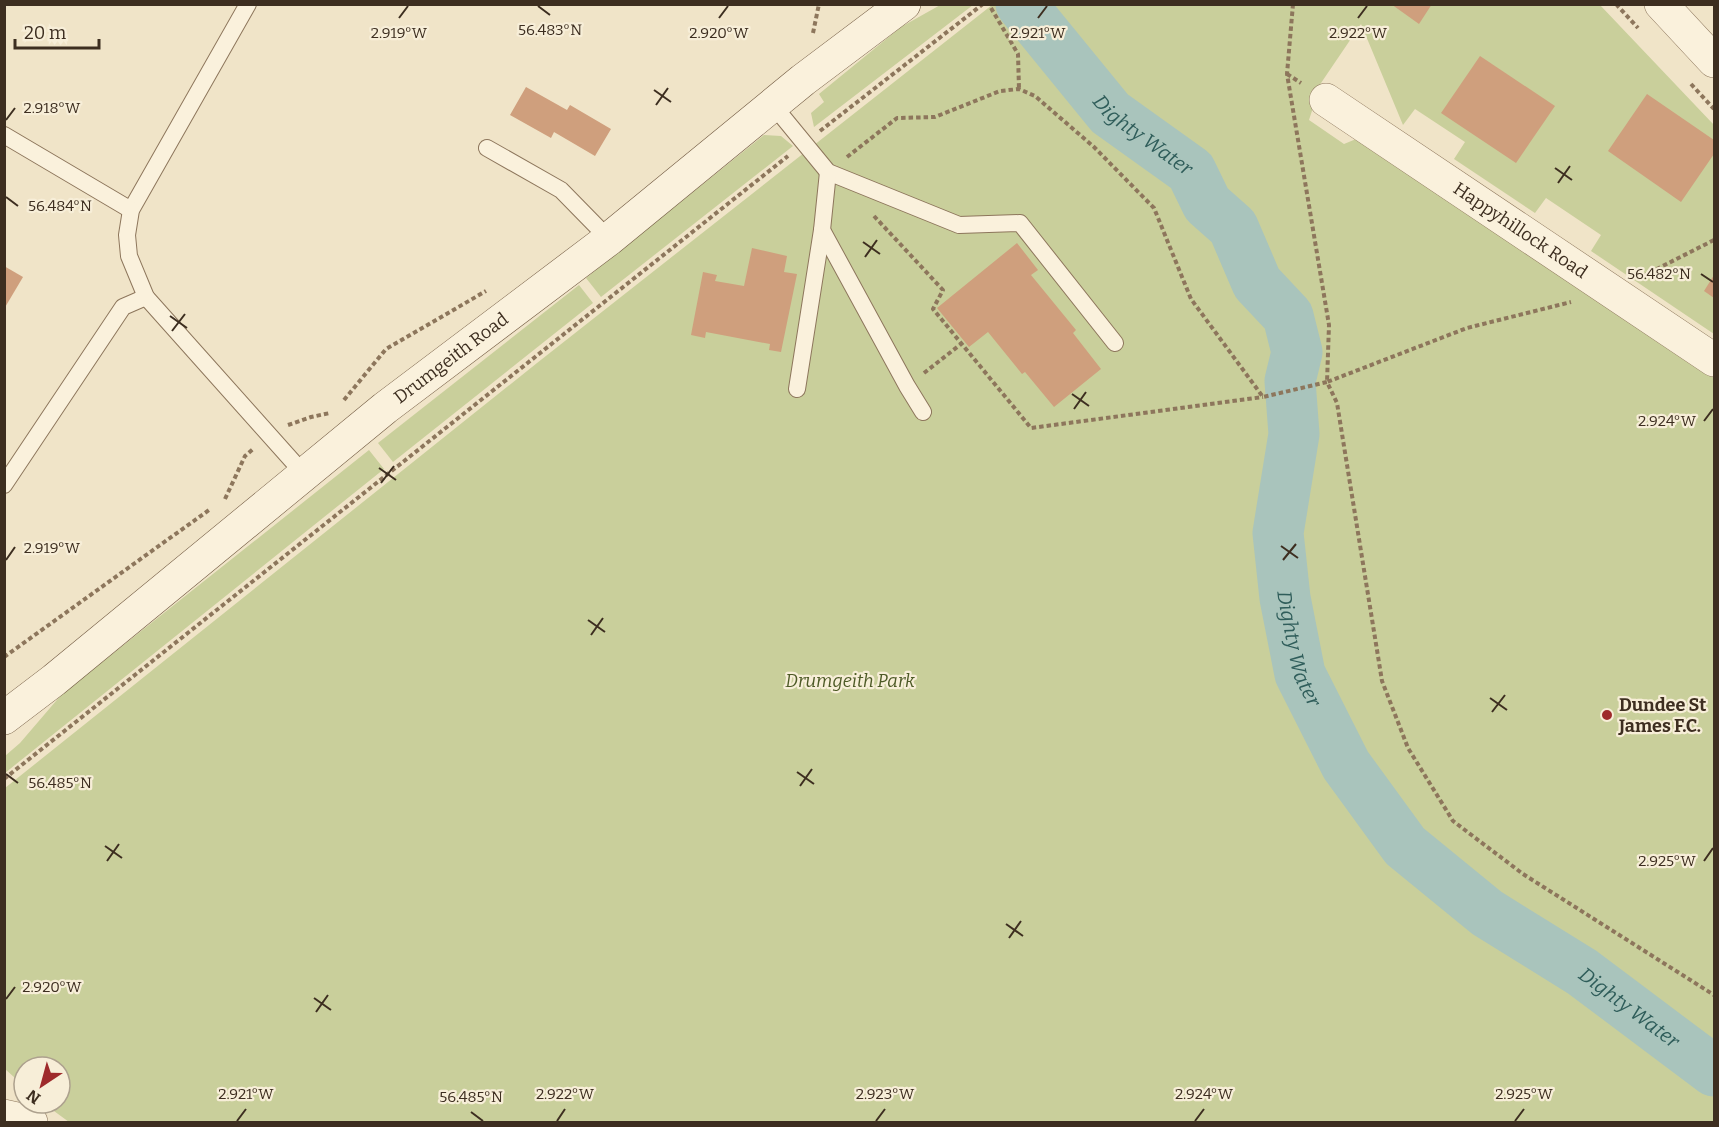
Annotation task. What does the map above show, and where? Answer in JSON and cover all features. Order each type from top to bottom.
[{"type":"main road","name":"Drumgeith Road","points":[[4,718],[54,680],[385,408],[609,239],[832,58],[904,4]]},
{"type":"main road","points":[[1661,4],[1714,61]]},
{"type":"main road","name":"Happyhillock Road","points":[[1326,100],[1714,360]]},
{"type":"main road","points":[[4,1116],[31,1122]]},
{"type":"lane","points":[[248,4],[131,210],[127,235],[129,256],[146,297],[304,474]]},
{"type":"lane","points":[[773,105],[828,172],[959,225],[1020,223],[1115,343]]},
{"type":"lane","points":[[4,135],[131,210]]},
{"type":"lane","points":[[487,148],[561,190],[609,239]]},
{"type":"lane","points":[[797,389],[822,230],[828,172]]},
{"type":"lane","points":[[822,230],[923,412]]},
{"type":"lane","points":[[4,485],[123,306],[146,297]]},
{"type":"path","points":[[4,779],[804,143],[983,4]]},
{"type":"path","points":[[1293,4],[1287,74],[1329,325],[1327,382],[1337,403],[1382,681],[1408,748],[1453,821],[1523,874],[1714,995]]},
{"type":"path","points":[[991,8],[1018,54],[1019,89]]},
{"type":"path","points":[[828,172],[897,118],[935,117],[1000,91],[1019,89],[1035,96],[1094,147],[1154,207],[1191,299],[1263,397]]},
{"type":"path","points":[[871,213],[943,290],[933,309],[1031,428],[1273,396],[1327,382],[1467,328],[1613,291],[1714,240]]},
{"type":"path","points":[[907,386],[961,344]]},
{"type":"green space","points":[[942,4],[973,5],[814,127],[811,113],[824,102],[819,94],[901,27]]},
{"type":"green space","name":"Drumgeith Park","points":[[992,5],[1600,5],[1714,125],[1714,334],[1591,251],[1601,235],[1546,198],[1535,213],[1454,159],[1465,142],[1415,109],[1403,125],[1361,24],[1321,83],[1309,120],[1344,144],[1361,137],[1714,372],[1714,1122],[69,1122],[59,1115],[72,1115],[72,1055],[12,1055],[12,1075],[5,1069],[5,788],[537,363]]},
{"type":"green space","points":[[764,135],[781,136],[793,146],[601,297],[586,278]]},
{"type":"green space","points":[[579,285],[593,303],[393,462],[378,443]]},
{"type":"green space","points":[[369,450],[384,469],[5,773],[5,756],[20,743],[62,694]]},
{"type":"building","points":[[1391,4],[1432,4],[1419,24]]},
{"type":"building","points":[[1480,56],[1555,106],[1516,163],[1441,113]]},
{"type":"building","points":[[526,87],[567,110],[570,105],[611,129],[595,156],[554,132],[551,138],[510,115]]},
{"type":"building","points":[[1647,94],[1714,140],[1714,154],[1681,202],[1608,151]]},
{"type":"building","points":[[1017,243],[1038,270],[1031,275],[1076,330],[1073,333],[1101,369],[1054,407],[1025,372],[1022,374],[988,332],[969,347],[937,308]]},
{"type":"building","points":[[752,248],[787,256],[784,272],[797,274],[781,352],[769,350],[770,344],[706,332],[705,338],[691,335],[703,272],[717,275],[715,281],[744,286]]},
{"type":"building","points":[[4,266],[23,277],[4,309]]},
{"type":"building","points":[[1714,275],[1714,298],[1704,291]]},
{"type":"waterway","name":"Dighty Water","points":[[1021,4],[1110,113],[1191,171],[1207,204],[1233,227],[1257,283],[1288,316],[1297,352],[1290,381],[1294,434],[1278,533],[1285,598],[1300,674],[1346,765],[1405,846],[1487,913],[1582,972],[1714,1071]]},
{"type":"place","name":"Dundee St James F.C.","points":[[1607,715]]}]
